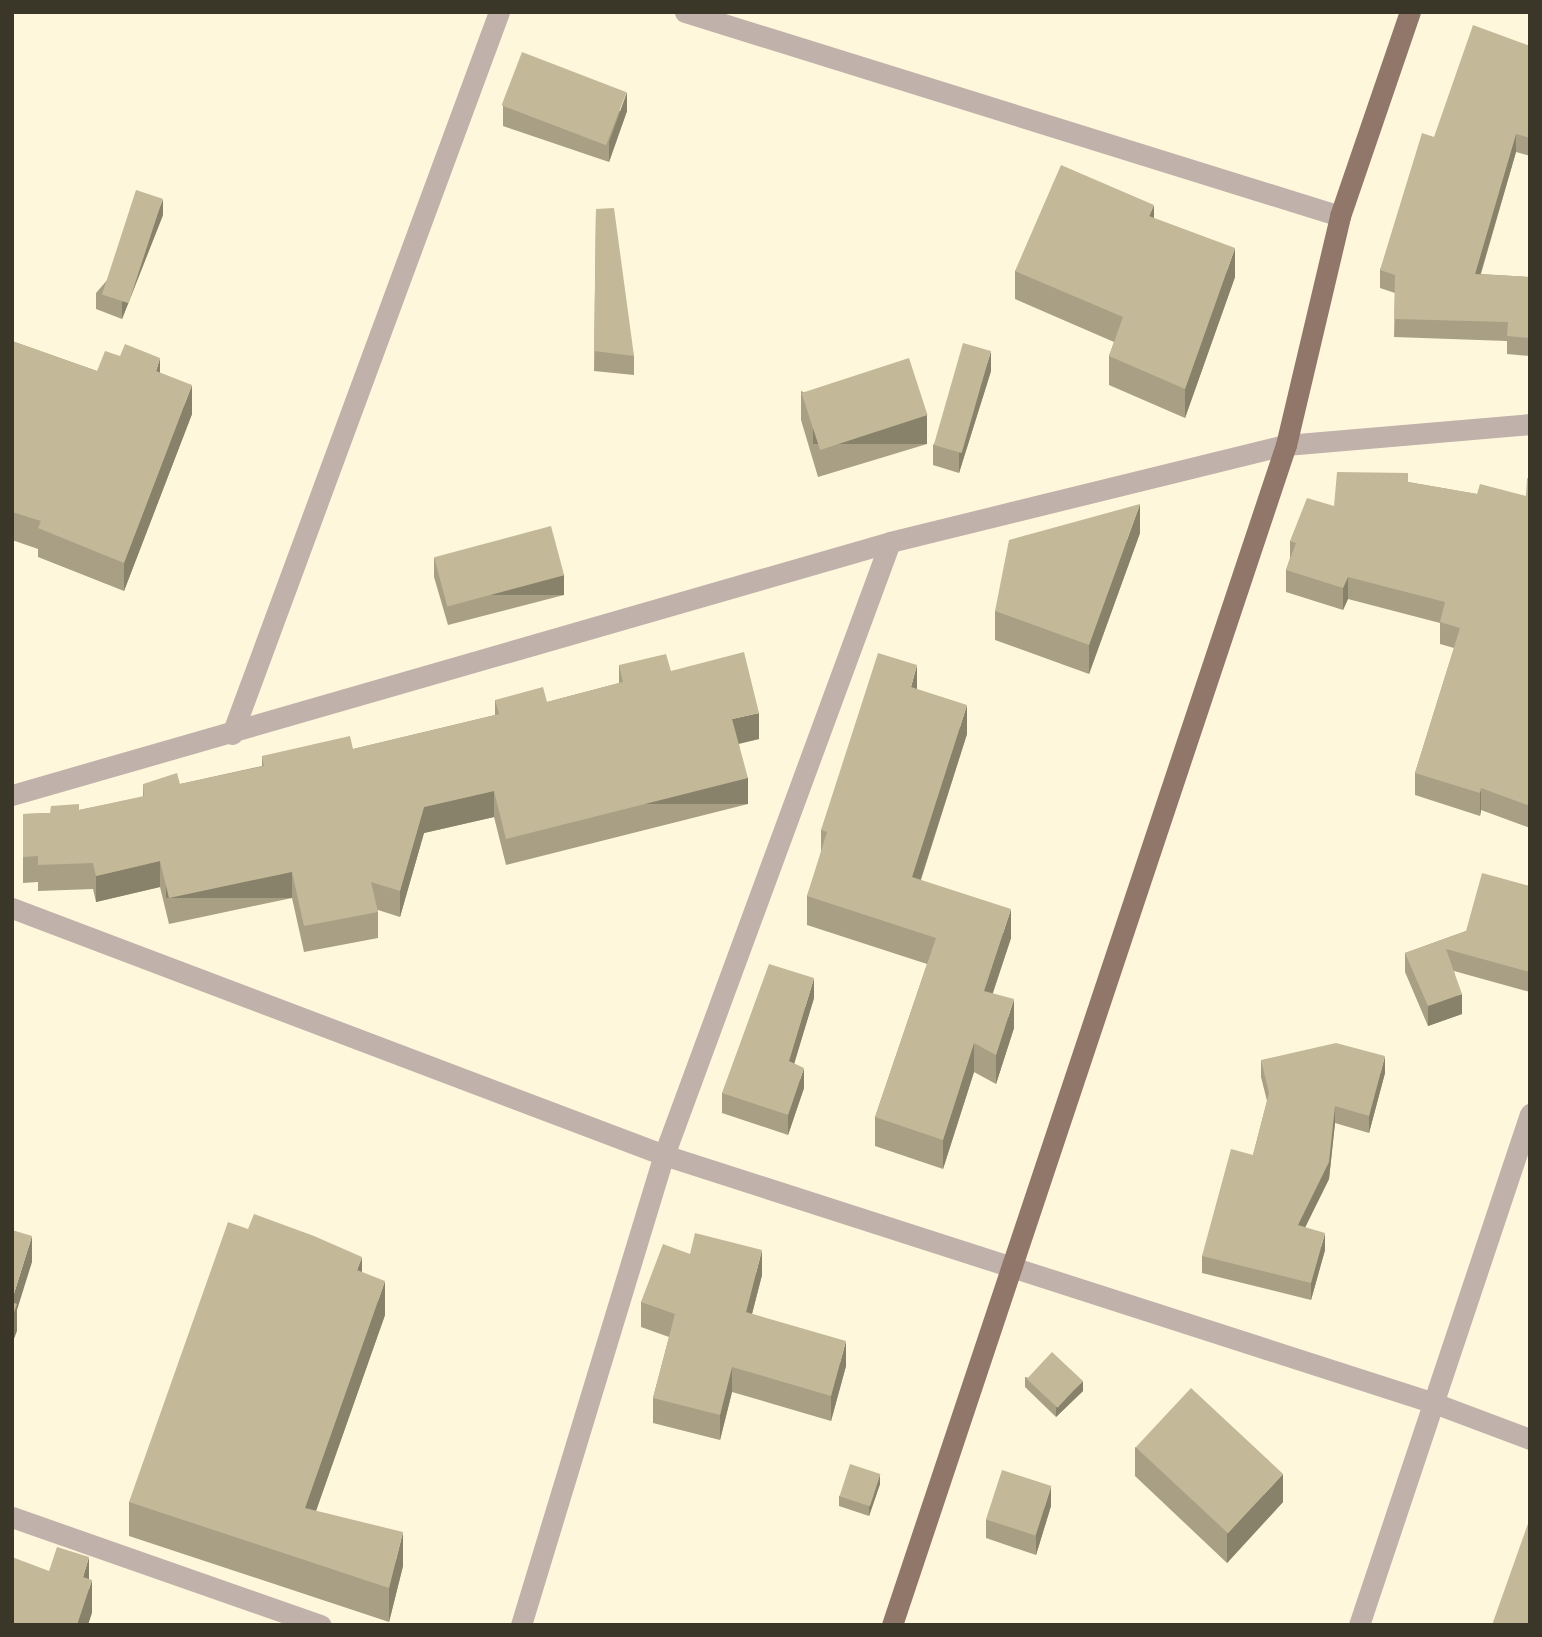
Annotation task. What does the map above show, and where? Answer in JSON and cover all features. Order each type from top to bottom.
[{"type":"main road","points":[[892,1625],[1286,445],[1340,216],[1410,12]]},
{"type":"street","points":[[232,734],[499,12]]},
{"type":"street","points":[[685,12],[1340,216]]},
{"type":"street","points":[[12,796],[890,542],[1286,445],[1530,424]]},
{"type":"street","points":[[521,1625],[664,1155],[890,542]]},
{"type":"street","points":[[12,908],[664,1155],[1434,1403],[1530,1439]]},
{"type":"street","points":[[1359,1625],[1530,1114]]},
{"type":"street","points":[[12,1517],[321,1625]]},
{"type":"building","points":[[1473,25],[1530,46],[1530,138],[1516,134],[1475,274],[1530,277],[1530,338],[1507,336],[1508,322],[1394,319],[1395,275],[1380,270],[1422,133],[1434,137]]},
{"type":"building","points":[[522,52],[627,92],[606,145],[502,105]]},
{"type":"building","points":[[1061,165],[1154,205],[1149,216],[1235,248],[1185,389],[1109,356],[1123,317],[1015,271]]},
{"type":"building","points":[[136,190],[163,199],[129,303],[102,295]]},
{"type":"building","points":[[614,208],[634,356],[594,351],[596,209]]},
{"type":"building","points":[[12,341],[97,371],[105,351],[120,356],[125,344],[160,358],[156,371],[192,385],[124,563],[38,528],[41,521],[12,512]]},
{"type":"building","points":[[963,343],[991,351],[962,453],[934,445]]},
{"type":"building","points":[[909,358],[928,415],[820,450],[802,393]]},
{"type":"building","points":[[1337,472],[1408,473],[1408,482],[1477,494],[1480,484],[1526,496],[1527,478],[1530,478],[1530,806],[1481,788],[1480,793],[1415,773],[1460,628],[1440,622],[1445,602],[1348,577],[1343,588],[1286,570],[1296,543],[1290,541],[1307,498],[1334,506]]},
{"type":"building","points":[[1140,504],[1089,645],[995,611],[1009,540]]},
{"type":"building","points":[[551,526],[564,575],[447,607],[434,557]]},
{"type":"building","points":[[744,652],[759,713],[732,719],[748,778],[506,839],[494,791],[424,807],[400,891],[371,882],[378,912],[304,926],[292,872],[169,898],[160,861],[96,876],[93,863],[38,865],[38,856],[23,857],[23,814],[50,813],[51,806],[79,804],[79,810],[144,796],[143,784],[177,773],[180,784],[264,766],[262,756],[350,736],[353,749],[471,721],[499,714],[495,700],[543,687],[547,702],[623,682],[619,665],[666,654],[671,671]]},
{"type":"building","points":[[878,653],[917,665],[911,687],[967,705],[912,877],[1011,909],[984,991],[1014,999],[996,1055],[974,1043],[943,1140],[875,1117],[936,938],[807,896],[827,832],[821,830]]},
{"type":"building","points":[[1482,873],[1530,886],[1530,972],[1446,949],[1462,994],[1428,1006],[1405,953],[1466,931]]},
{"type":"building","points":[[769,964],[814,978],[789,1061],[804,1068],[788,1115],[722,1093]]},
{"type":"building","points":[[1336,1043],[1385,1056],[1369,1116],[1335,1106],[1329,1162],[1298,1225],[1325,1233],[1311,1283],[1202,1256],[1231,1149],[1253,1155],[1269,1093],[1261,1060]]},
{"type":"building","points":[[254,1214],[362,1257],[357,1270],[385,1281],[305,1508],[403,1532],[389,1588],[129,1502],[228,1222],[248,1229]]},
{"type":"building","points":[[12,1230],[32,1236],[12,1300]]},
{"type":"building","points":[[695,1233],[762,1250],[746,1312],[846,1341],[831,1396],[732,1367],[720,1415],[653,1398],[675,1314],[641,1302],[663,1244],[690,1254]]},
{"type":"building","points":[[12,1302],[17,1304],[12,1318]]},
{"type":"building","points":[[1052,1352],[1083,1381],[1057,1408],[1027,1379]]},
{"type":"building","points":[[1191,1388],[1283,1474],[1228,1533],[1136,1447]]},
{"type":"building","points":[[850,1464],[880,1474],[870,1506],[839,1496]]},
{"type":"building","points":[[1002,1470],[1051,1486],[1035,1536],[986,1519]]},
{"type":"building","points":[[1530,1518],[1530,1623],[1492,1625]]},
{"type":"building","points":[[57,1547],[89,1557],[83,1577],[92,1580],[77,1625],[12,1625],[12,1557],[49,1571]]}]
